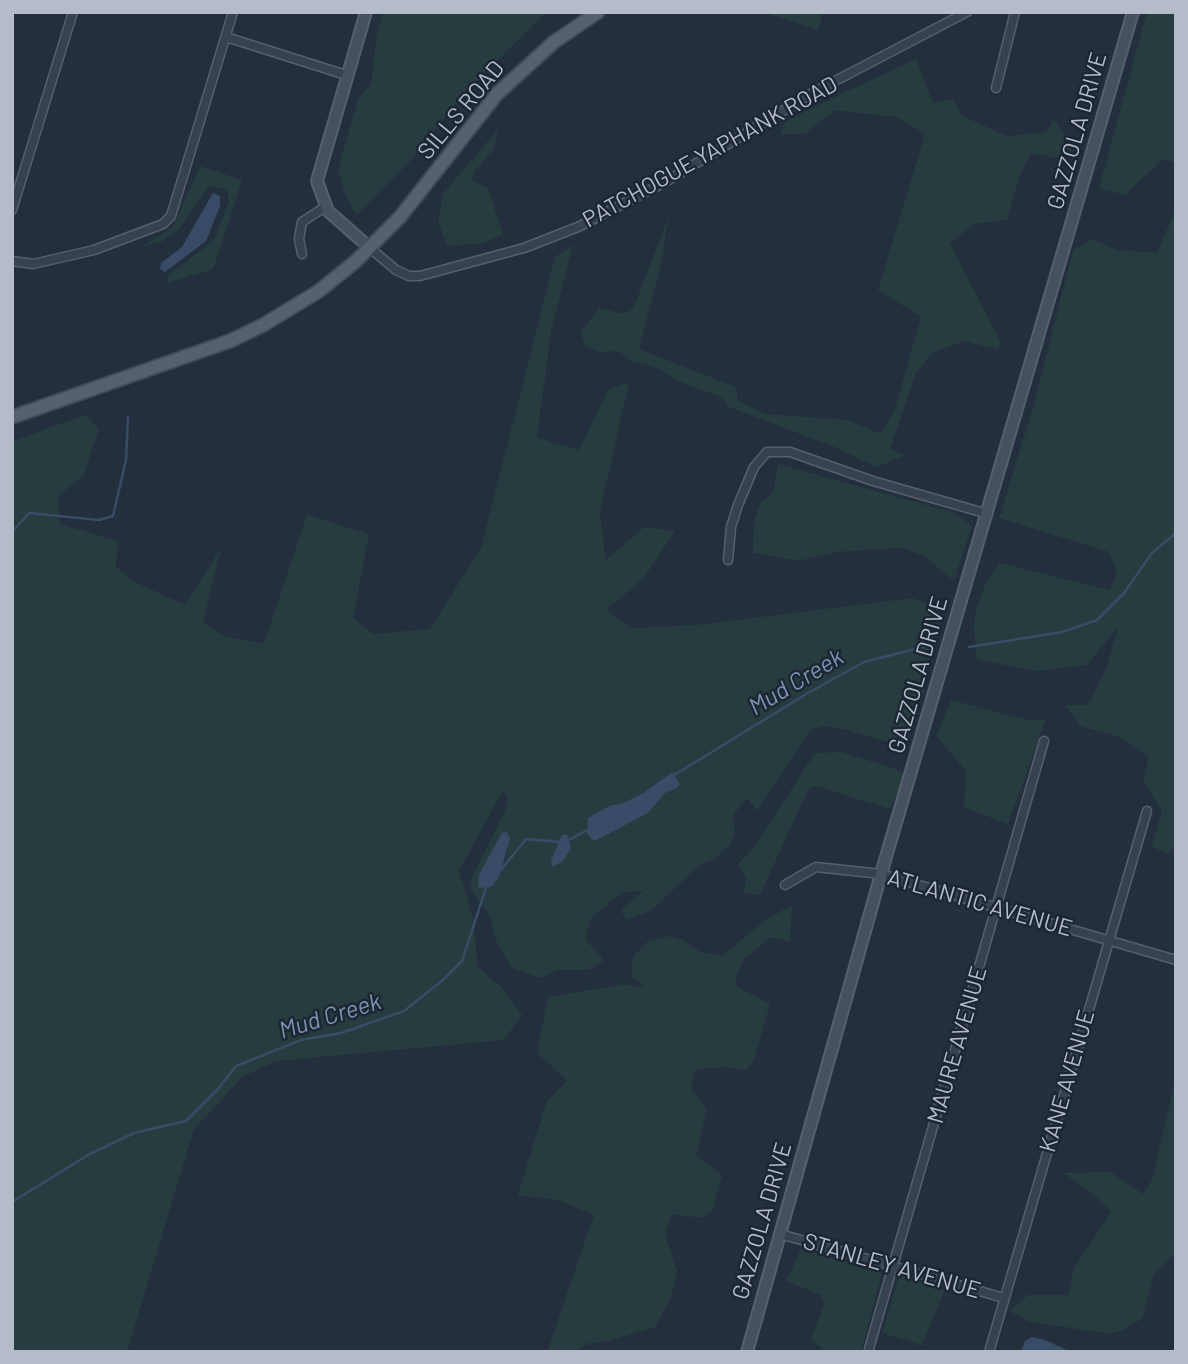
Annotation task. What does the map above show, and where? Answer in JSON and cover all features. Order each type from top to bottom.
[{"type":"main road","name":"SILLS ROAD","points":[[12,417],[230,341],[276,318],[318,291],[370,248],[416,199],[497,94],[554,42],[598,12]]},
{"type":"street","points":[[12,210],[73,12]]},
{"type":"street","points":[[12,261],[33,264],[52,261],[163,224],[171,216],[233,12]]},
{"type":"street","points":[[366,12],[318,174],[319,192],[325,206],[370,248]]},
{"type":"street","name":"PATCHOGUE YAPHANK ROAD","points":[[370,248],[396,270],[410,276],[420,276],[524,248],[578,227],[667,181],[814,92],[967,12]]},
{"type":"street","points":[[996,88],[1015,12]]},
{"type":"street","name":"GAZZOLA DRIVE","points":[[747,1352],[881,874],[1133,12]]},
{"type":"street","points":[[226,37],[346,75]]},
{"type":"street","points":[[302,254],[299,239],[302,222],[325,206]]},
{"type":"street","points":[[728,560],[731,527],[738,505],[754,467],[767,452],[790,452],[873,481],[988,514]]},
{"type":"street","name":"MAURE AVENUE","points":[[869,1349],[1044,741]]},
{"type":"street","name":"KANE AVENUE","points":[[989,1352],[1146,811]]},
{"type":"street","name":"ATLANTIC AVENUE","points":[[785,885],[816,867],[881,874],[1176,960]]},
{"type":"street","name":"STANLEY AVENUE","points":[[780,1234],[1004,1298]]},
{"type":"green space","points":[[383,12],[547,12],[461,96],[412,159],[357,215],[346,197],[338,169],[358,99],[371,85],[377,33]]},
{"type":"green space","points":[[763,12],[823,12],[818,30]]},
{"type":"green space","points":[[1147,12],[1176,12],[1176,162],[1162,160],[1125,195],[1099,188]]},
{"type":"green space","points":[[916,59],[933,103],[953,99],[963,116],[1007,136],[1046,132],[1054,120],[1076,150],[1058,158],[1031,153],[1019,177],[1007,220],[974,224],[950,243],[1001,343],[998,350],[965,341],[932,353],[916,373],[890,449],[905,455],[877,467],[832,446],[729,407],[721,397],[680,382],[657,368],[629,360],[619,351],[600,352],[585,346],[581,332],[599,308],[624,314],[634,307],[669,215],[661,264],[639,349],[736,387],[738,400],[765,414],[847,420],[881,434],[895,409],[921,317],[878,290],[925,134],[896,117],[835,110],[805,134],[781,134],[784,121]]},
{"type":"green space","points":[[498,129],[494,149],[474,172],[472,180],[488,188],[503,235],[483,243],[447,246],[438,222],[443,194]]},
{"type":"green space","points":[[200,166],[242,180],[213,269],[168,283],[167,276],[214,240],[229,202],[227,190],[209,186],[179,229],[163,241],[141,247],[173,227]]},
{"type":"green space","points":[[1176,209],[1176,847],[1167,853],[1152,847],[1162,810],[1143,782],[1149,757],[1120,737],[1080,726],[1065,705],[1086,705],[1093,696],[1106,669],[1118,627],[1087,665],[1038,671],[977,660],[974,627],[976,609],[987,580],[1000,563],[1110,590],[1117,573],[1109,552],[999,518],[1035,401],[1073,250],[1091,239],[1117,250],[1157,253]]},
{"type":"green space","points":[[573,245],[551,331],[537,438],[579,450],[608,390],[629,382],[600,512],[606,560],[644,527],[675,531],[644,578],[606,610],[631,628],[696,625],[912,598],[940,609],[928,666],[919,669],[924,692],[909,738],[898,745],[843,729],[824,726],[811,730],[757,811],[747,798],[733,815],[735,832],[730,845],[714,859],[702,863],[650,911],[626,920],[621,910],[643,891],[623,892],[591,918],[585,939],[604,960],[589,970],[558,970],[540,978],[512,968],[498,946],[489,914],[474,895],[470,882],[505,811],[508,800],[503,790],[459,871],[473,918],[478,967],[502,988],[522,1015],[504,1040],[276,1061],[244,1076],[194,1129],[127,1352],[12,1352],[12,441],[86,415],[99,429],[84,475],[58,496],[60,524],[118,541],[116,567],[135,582],[185,605],[221,548],[203,622],[224,636],[264,644],[307,515],[369,534],[353,618],[373,634],[430,629],[481,548],[555,257]],"holes":[[[671,772],[678,781],[677,788],[665,793],[648,813],[601,838],[587,834],[589,818],[611,805],[621,804],[643,793]],[[502,834],[510,839],[505,861],[479,874]]]},
{"type":"green space","points":[[778,464],[955,513],[972,526],[954,581],[924,556],[902,548],[836,552],[798,561],[753,553],[754,522],[760,503],[773,492]]},
{"type":"green space","points":[[951,700],[1029,720],[1046,719],[1008,824],[964,807],[966,771],[936,736]]},
{"type":"green space","points":[[842,752],[907,773],[890,809],[816,786],[809,788],[760,895],[744,893],[746,879],[738,864],[754,847],[815,753]]},
{"type":"green space","points":[[792,905],[790,942],[771,937],[744,959],[735,978],[738,987],[770,1004],[754,1060],[746,1070],[721,1067],[695,1070],[691,1089],[707,1110],[696,1155],[722,1175],[713,1210],[702,1218],[671,1214],[665,1233],[677,1272],[671,1298],[655,1327],[606,1342],[589,1343],[575,1352],[547,1352],[594,1215],[558,1200],[518,1195],[546,1103],[567,1080],[537,1053],[548,997],[624,984],[645,988],[631,977],[633,957],[649,940],[668,936],[683,940],[700,952],[722,956],[764,921]]},
{"type":"green space","points":[[1176,1076],[1176,1253],[1153,1275],[1143,1318],[1124,1330],[1109,1334],[1027,1321],[1010,1311],[1028,1295],[1068,1295],[1074,1268],[1111,1212],[1092,1193],[1063,1173],[1110,1172],[1143,1194],[1152,1180]]},
{"type":"green space","points":[[801,1249],[882,1272],[861,1352],[825,1352],[811,1339],[824,1304],[821,1295],[786,1281]]},
{"type":"green space","points":[[900,1274],[945,1290],[922,1345],[882,1333]]},
{"type":"water","points":[[213,193],[220,196],[220,206],[206,241],[165,272],[160,269],[161,263],[182,247]]},
{"type":"water","points":[[672,772],[680,784],[665,793],[648,813],[594,841],[587,834],[588,818],[611,805],[621,804],[643,793]]},
{"type":"water","points":[[507,832],[510,839],[499,877],[491,887],[478,888],[479,874],[502,833]]},
{"type":"water","points":[[562,835],[567,835],[571,848],[563,861],[552,867],[551,860]]},
{"type":"water","points":[[1032,1337],[1071,1352],[1021,1352],[1025,1341]]},
{"type":"waterway","points":[[12,532],[29,513],[99,520],[113,516],[126,460],[128,417]]},
{"type":"waterway","name":"Mud Creek","points":[[969,647],[1062,632],[1097,620],[1124,593],[1152,553],[1176,533]]},
{"type":"waterway","name":"Mud Creek","points":[[671,777],[864,662],[935,644]]},
{"type":"waterway","name":"Mud Creek","points":[[567,841],[589,829]]},
{"type":"waterway","name":"Mud Creek","points":[[501,870],[526,839],[561,842]]},
{"type":"waterway","name":"Mud Creek","points":[[12,1202],[88,1155],[134,1133],[186,1121],[219,1088],[236,1066],[301,1040],[341,1033],[404,1011],[462,961],[486,888]]}]
